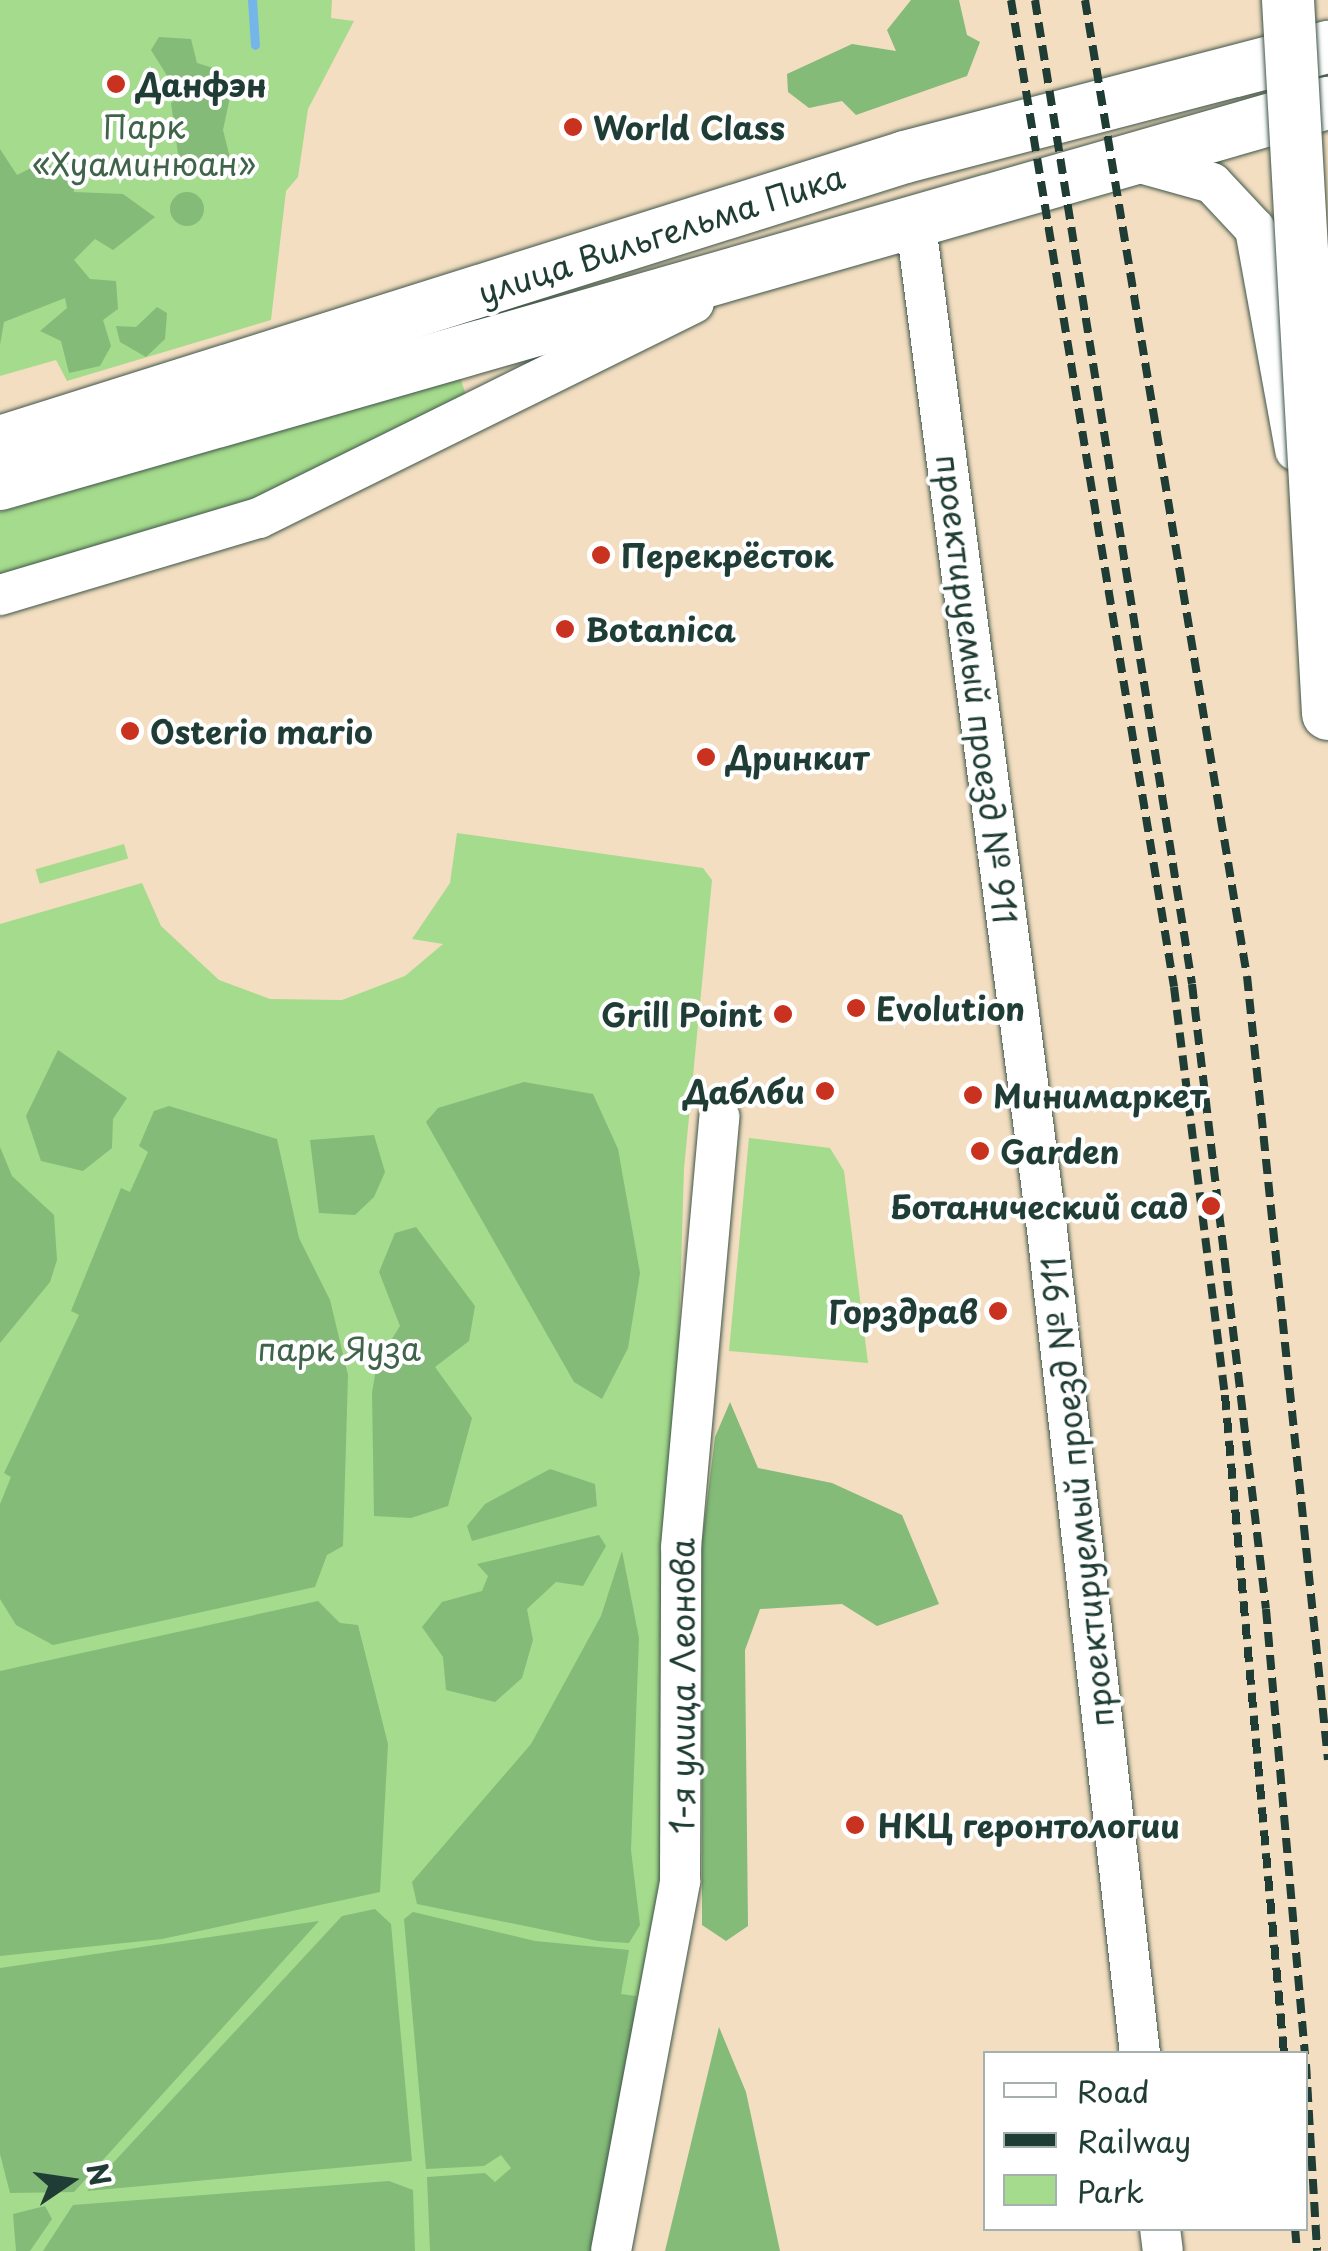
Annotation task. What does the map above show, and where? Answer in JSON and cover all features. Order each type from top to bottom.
[{"type":"main road","points":[[1142,96],[1217,62],[1286,0]]},
{"type":"main road","points":[[1286,0],[1328,714]]},
{"type":"main road","name":"улица Вильгельма Пика","points":[[0,484],[458,322],[906,157],[1328,47]]},
{"type":"main road","name":"улица Вильгельма Пика","points":[[0,442],[458,322],[916,218],[1315,109]]},
{"type":"street","points":[[1133,161],[1212,183],[1255,230],[1328,590]]},
{"type":"street","name":"проектируемый проезд № 911","points":[[916,218],[1048,1241],[1140,2051]]},
{"type":"street","points":[[0,596],[259,518],[468,410],[826,240]]},
{"type":"street","points":[[458,322],[485,381],[468,410]]},
{"type":"street","name":"1-я улица Леонова","points":[[612,2251],[680,1881],[681,1547],[719,1117]]},
{"type":"green space","name":"Парк «Хуаминюан»","points":[[0,0],[332,0],[331,18],[354,21],[308,109],[298,177],[286,191],[271,320],[67,381],[56,360],[0,376]]},
{"type":"green space","points":[[911,0],[959,0],[967,35],[980,42],[967,76],[856,115],[842,101],[809,108],[788,92],[787,74],[852,44],[896,51],[887,30]]},
{"type":"green space","points":[[159,37],[191,39],[197,63],[213,68],[209,86],[230,97],[223,130],[231,162],[220,172],[188,177],[180,169],[171,103],[193,89],[171,82],[151,50]]},
{"type":"green space","points":[[0,149],[17,175],[39,164],[71,169],[74,192],[123,194],[155,217],[113,250],[95,239],[74,260],[90,279],[116,281],[118,309],[103,320],[111,346],[100,366],[69,373],[61,341],[40,331],[67,308],[65,298],[4,322],[0,345]]},
{"type":"green space","points":[[187,192],[199,197],[204,209],[199,221],[187,226],[175,221],[170,209],[175,197]]},
{"type":"green space","points":[[157,307],[167,313],[165,339],[146,357],[120,342],[116,326],[136,327]]},
{"type":"green space","points":[[460,377],[466,395],[253,501],[0,580],[0,512]]},
{"type":"green space","name":"парк Яуза","points":[[457,833],[703,868],[712,880],[684,1169],[662,1896],[593,2251],[0,2251],[0,924],[142,883],[161,926],[219,980],[270,999],[342,1000],[405,976],[443,944],[412,939],[450,883]]},
{"type":"green space","points":[[124,844],[128,858],[40,884],[36,869]]},
{"type":"green space","points":[[58,1050],[127,1098],[113,1119],[112,1148],[83,1171],[41,1161],[26,1116]]},
{"type":"green space","points":[[524,1082],[593,1094],[618,1149],[640,1273],[628,1348],[602,1399],[574,1382],[426,1122],[438,1108]]},
{"type":"green space","points":[[169,1106],[277,1139],[299,1238],[330,1300],[348,1375],[343,1546],[327,1555],[315,1587],[53,1645],[16,1625],[0,1599],[0,1504],[11,1477],[4,1473],[79,1315],[71,1311],[121,1188],[130,1192],[148,1152],[139,1146],[154,1111]]},
{"type":"green space","points":[[374,1135],[385,1172],[374,1197],[355,1215],[319,1213],[310,1140]]},
{"type":"green space","points":[[749,1138],[830,1148],[844,1171],[868,1363],[729,1351]]},
{"type":"green space","points":[[0,1147],[12,1176],[54,1215],[57,1260],[50,1282],[0,1343]]},
{"type":"green space","points":[[416,1227],[475,1306],[469,1341],[435,1367],[472,1418],[448,1506],[411,1518],[374,1516],[372,1393],[377,1363],[400,1326],[379,1272],[395,1233]]},
{"type":"green space","points":[[730,1402],[758,1468],[832,1483],[902,1515],[939,1604],[877,1626],[842,1604],[760,1609],[745,1650],[748,1926],[726,1941],[702,1925],[702,1542],[715,1437]]},
{"type":"green space","points":[[550,1469],[595,1484],[597,1506],[472,1541],[467,1526],[485,1504]]},
{"type":"green space","points":[[599,1535],[606,1546],[583,1586],[556,1582],[527,1609],[533,1640],[522,1678],[495,1702],[446,1690],[443,1657],[422,1627],[442,1602],[482,1591],[488,1576],[477,1564]]},
{"type":"green space","points":[[622,1551],[639,1638],[631,1850],[640,1925],[629,1943],[598,1941],[417,1904],[412,1882],[531,1744],[601,1616]]},
{"type":"green space","points":[[318,1601],[340,1623],[358,1625],[388,1744],[380,1892],[162,1939],[0,1956],[0,1671]]},
{"type":"green space","points":[[375,1909],[391,1924],[412,2161],[87,2191],[342,1916]]},
{"type":"green space","points":[[413,1912],[535,1941],[629,1950],[621,1994],[636,1996],[635,2021],[593,2251],[430,2251],[427,2177],[485,2173],[495,2182],[511,2168],[501,2155],[484,2166],[426,2169],[404,1919]]},
{"type":"green space","points":[[319,1921],[74,2192],[10,2193],[0,2154],[0,1968]]},
{"type":"green space","points":[[719,2027],[746,2092],[780,2251],[665,2251]]},
{"type":"green space","points":[[389,2181],[413,2190],[415,2251],[43,2251],[73,2205]]},
{"type":"green space","points":[[45,2206],[52,2219],[30,2251],[16,2251],[13,2214]]},
{"type":"waterway","points":[[252,0],[255,45]]},
{"type":"railway","points":[[1011,0],[1174,987],[1225,1395],[1284,2051]]},
{"type":"railway","points":[[1035,0],[1192,984],[1266,1609],[1305,2051]]},
{"type":"railway","points":[[1085,0],[1247,976],[1328,1760]]},
{"type":"railway","points":[[1308,2098],[1317,2251]]},
{"type":"railway","points":[[1295,2231],[1297,2251]]},
{"type":"place","name":"Данфэн","points":[[116,84]]},
{"type":"place","name":"World Class","points":[[573,127]]},
{"type":"place","name":"Перекрёсток","points":[[601,555]]},
{"type":"place","name":"Botanica","points":[[565,629]]},
{"type":"place","name":"Osterio mario","points":[[130,731]]},
{"type":"place","name":"Дринкит","points":[[706,757]]},
{"type":"place","name":"Evolution","points":[[856,1008]]},
{"type":"place","name":"Grill Point","points":[[783,1014]]},
{"type":"place","name":"Даблби","points":[[825,1091]]},
{"type":"place","name":"Минимаркет","points":[[973,1095]]},
{"type":"place","name":"Garden","points":[[980,1151]]},
{"type":"place","name":"Ботанический сад","points":[[1211,1206]]},
{"type":"place","name":"Горздрав","points":[[998,1311]]},
{"type":"place","name":"НКЦ геронтологии","points":[[855,1825]]}]
